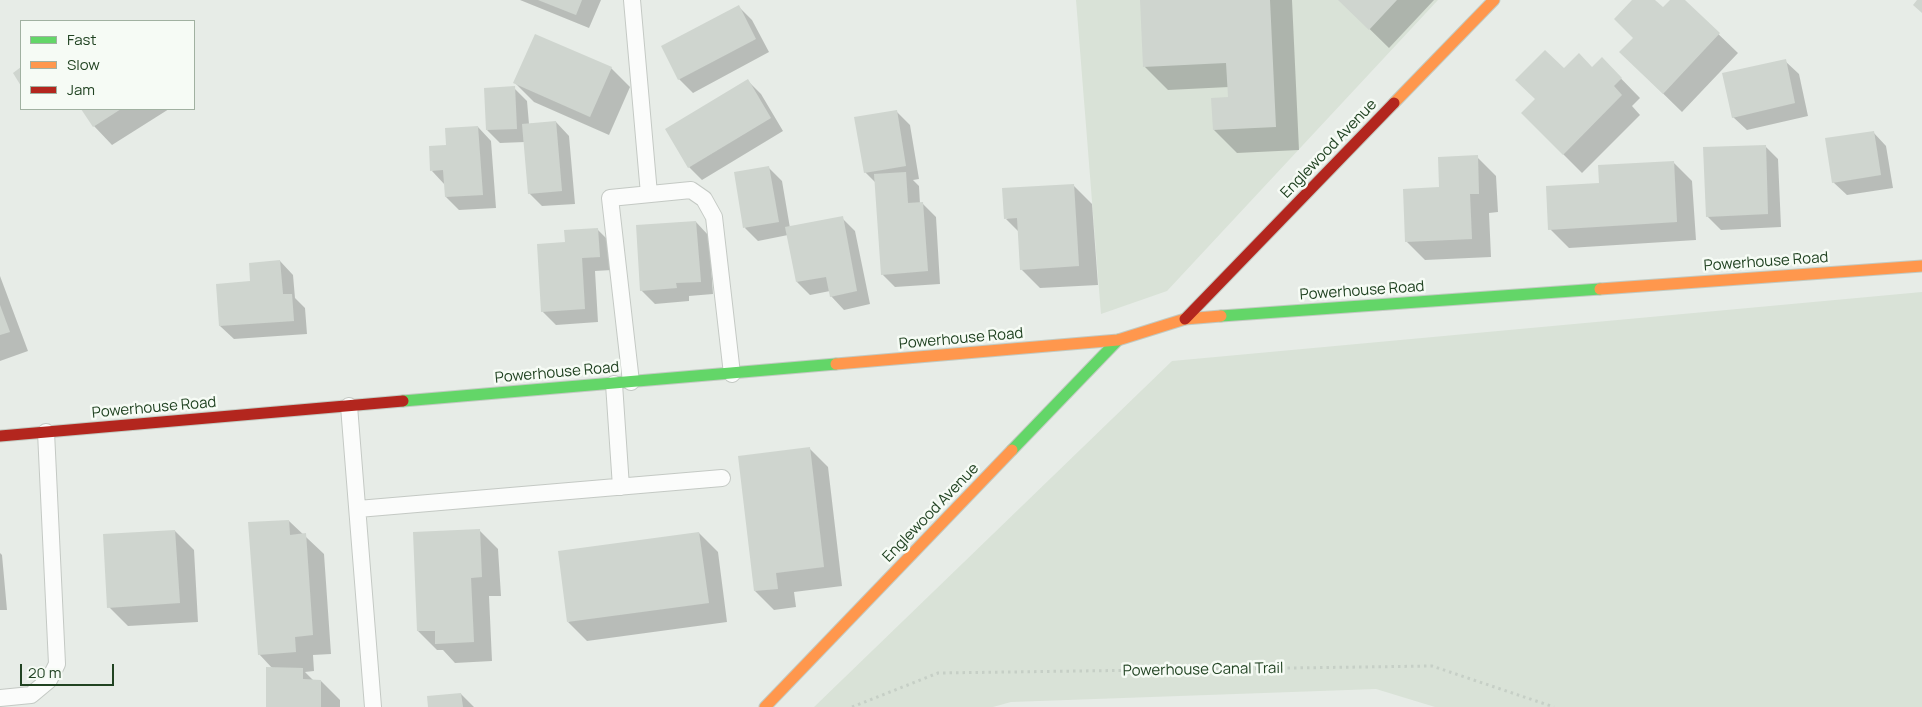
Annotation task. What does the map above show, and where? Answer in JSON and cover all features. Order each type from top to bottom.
[{"type":"street","name":"Englewood Avenue","points":[[1186,319],[1494,0]]},
{"type":"street","name":"Powerhouse Road","points":[[0,436],[1118,340],[1186,319],[1922,266]]},
{"type":"street","name":"Englewood Avenue","points":[[765,707],[1118,340]]},
{"type":"lane","points":[[632,0],[649,194]]},
{"type":"lane","points":[[631,382],[610,198],[691,190],[704,199],[714,217],[732,374]]},
{"type":"lane","points":[[614,384],[621,487]]},
{"type":"lane","points":[[350,406],[373,707]]},
{"type":"lane","points":[[0,698],[31,695],[49,680],[57,664],[46,432]]},
{"type":"lane","points":[[358,509],[722,478]]},
{"type":"path","name":"Powerhouse Canal Trail","points":[[852,707],[938,673],[1432,666],[1554,707]]},
{"type":"shaded area","points":[[1076,0],[1438,0],[1167,291],[1101,314]]},
{"type":"shaded area","points":[[1922,292],[1922,707],[1435,707],[1376,689],[1011,702],[993,707],[814,707],[1172,361]]},
{"type":"building","points":[[538,0],[582,0],[576,15]]},
{"type":"building","points":[[1140,0],[1270,0],[1276,127],[1213,130],[1211,98],[1228,97],[1226,63],[1143,67]]},
{"type":"building","points":[[1338,0],[1397,0],[1369,30]]},
{"type":"building","points":[[1632,0],[1655,0],[1663,7],[1670,0],[1685,0],[1720,33],[1663,94],[1619,52],[1633,38],[1614,19]]},
{"type":"building","points":[[1917,0],[1922,0],[1922,13],[1913,5]]},
{"type":"building","points":[[739,5],[756,39],[678,80],[661,46]]},
{"type":"building","points":[[535,34],[612,67],[590,117],[513,83]]},
{"type":"building","points":[[1545,50],[1564,68],[1579,53],[1592,67],[1602,57],[1622,78],[1614,86],[1622,95],[1563,155],[1521,113],[1535,99],[1515,80]]},
{"type":"building","points":[[1786,59],[1795,103],[1732,118],[1722,73]]},
{"type":"building","points":[[20,68],[20,84],[13,73]]},
{"type":"building","points":[[748,79],[771,118],[688,168],[665,129]]},
{"type":"building","points":[[515,86],[517,129],[486,130],[484,88]]},
{"type":"building","points":[[82,110],[119,110],[93,127]]},
{"type":"building","points":[[897,110],[906,166],[864,173],[854,117]]},
{"type":"building","points":[[556,121],[562,191],[528,194],[522,124]]},
{"type":"building","points":[[478,126],[483,195],[445,197],[443,170],[430,171],[429,146],[446,145],[445,128]]},
{"type":"building","points":[[1874,131],[1881,175],[1832,183],[1825,138]]},
{"type":"building","points":[[1766,145],[1768,214],[1706,217],[1703,147]]},
{"type":"building","points":[[1478,155],[1479,194],[1470,194],[1472,239],[1405,242],[1403,189],[1439,187],[1438,157]]},
{"type":"building","points":[[1674,161],[1677,222],[1548,230],[1546,186],[1599,183],[1598,165]]},
{"type":"building","points":[[769,166],[779,222],[743,228],[734,172]]},
{"type":"building","points":[[906,172],[908,203],[923,202],[928,271],[881,275],[874,174]]},
{"type":"building","points":[[1074,184],[1079,266],[1020,270],[1017,218],[1004,219],[1002,188]]},
{"type":"building","points":[[843,216],[857,291],[830,297],[826,277],[796,282],[785,227]]},
{"type":"building","points":[[696,221],[701,282],[676,283],[677,288],[640,291],[636,225]]},
{"type":"building","points":[[598,228],[600,257],[582,258],[585,309],[541,312],[537,244],[565,242],[564,230]]},
{"type":"building","points":[[280,260],[283,294],[292,294],[294,321],[219,326],[216,284],[250,281],[249,263]]},
{"type":"building","points":[[0,305],[10,332],[0,335]]},
{"type":"building","points":[[810,447],[824,567],[776,573],[778,589],[754,591],[738,456]]},
{"type":"building","points":[[289,520],[290,535],[306,533],[313,635],[295,637],[296,652],[258,655],[248,522]]},
{"type":"building","points":[[480,529],[482,577],[471,578],[474,642],[435,644],[435,631],[417,631],[413,532]]},
{"type":"building","points":[[175,530],[180,603],[107,608],[103,534]]},
{"type":"building","points":[[699,532],[709,603],[567,622],[558,551]]},
{"type":"building","points":[[266,667],[303,668],[303,679],[321,680],[321,707],[266,707]]},
{"type":"building","points":[[461,693],[463,707],[428,707],[427,696]]},
{"type":"traffic: fast","points":[[1221,316],[1600,289]]},
{"type":"traffic: fast","points":[[1012,450],[1118,340]]},
{"type":"traffic: fast","points":[[403,401],[836,364]]},
{"type":"traffic: slow","points":[[1394,103],[1494,0]]},
{"type":"traffic: slow","points":[[1600,289],[1922,266]]},
{"type":"traffic: slow","points":[[836,364],[1118,340],[1185,319],[1221,316]]},
{"type":"traffic: slow","points":[[765,707],[1012,450]]},
{"type":"traffic: jam","points":[[1185,319],[1394,103]]},
{"type":"traffic: jam","points":[[0,436],[403,401]]}]
